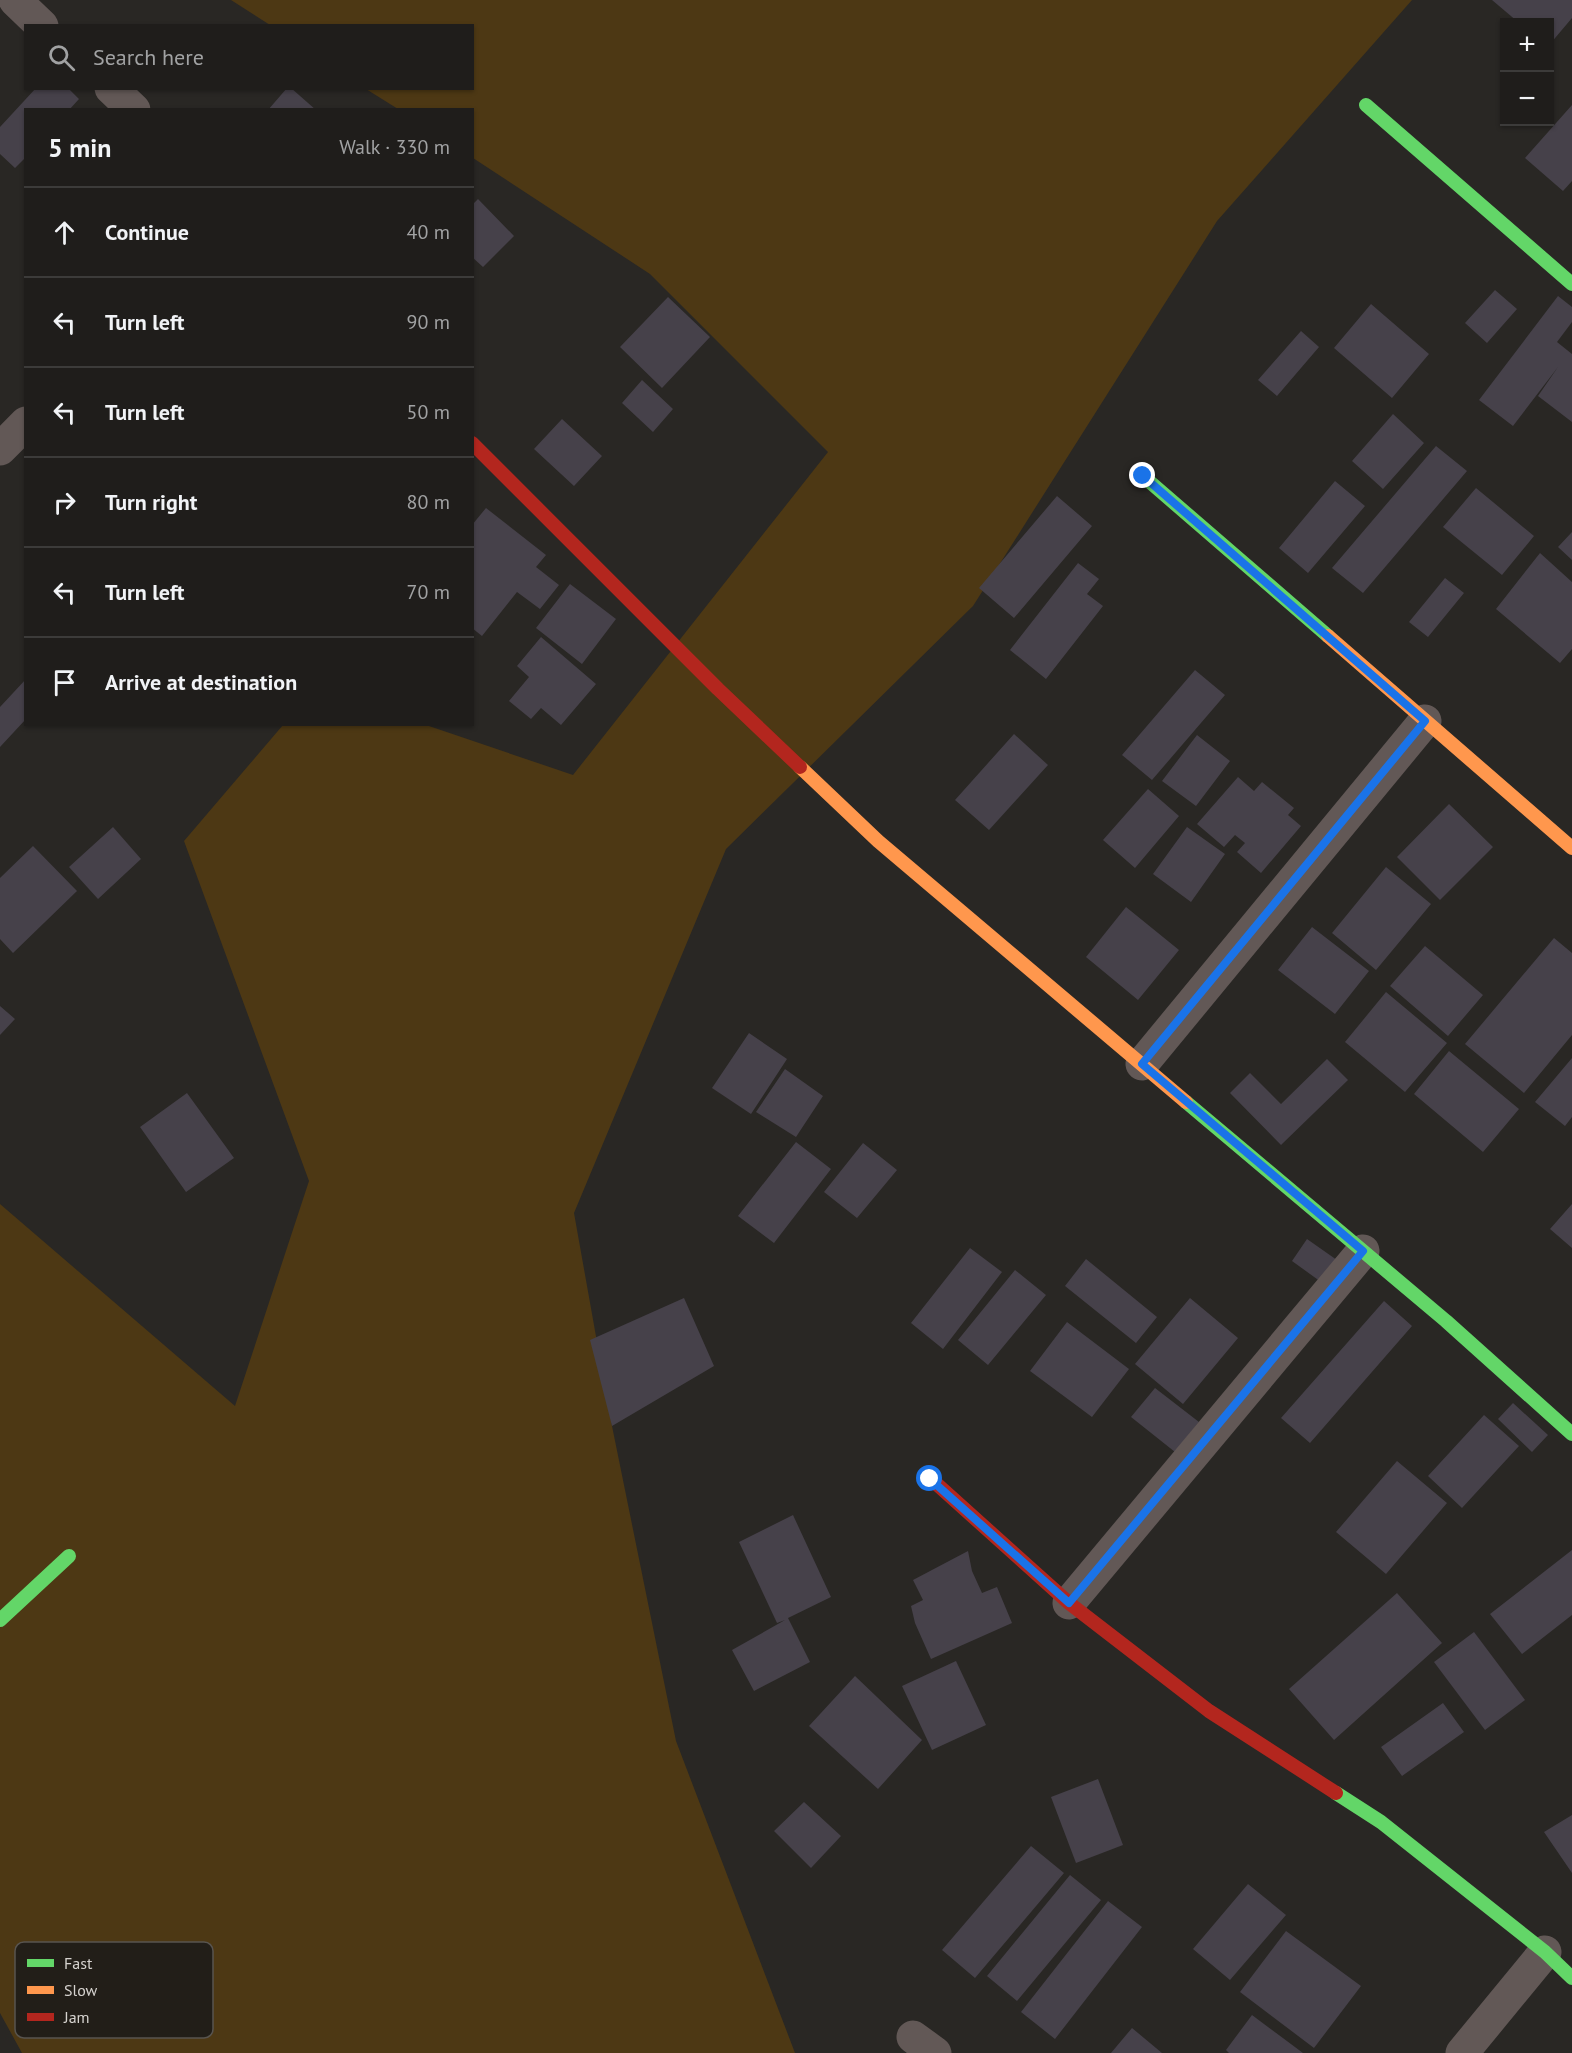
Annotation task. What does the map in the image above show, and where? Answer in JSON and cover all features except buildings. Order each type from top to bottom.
[{"type":"street","points":[[15,0],[40,24]]},
{"type":"street","points":[[113,90],[132,108]]},
{"type":"street","points":[[1366,105],[1572,284]]},
{"type":"street","points":[[0,449],[24,425]]},
{"type":"street","points":[[474,445],[718,689],[879,841],[1446,1321],[1572,1434]]},
{"type":"street","points":[[1143,476],[1572,848]]},
{"type":"street","points":[[1142,1064],[1425,721]]},
{"type":"street","points":[[1069,1603],[1363,1251]]},
{"type":"street","points":[[930,1479],[1069,1603],[1209,1711],[1381,1822],[1545,1952],[1572,1978]]},
{"type":"street","points":[[0,1620],[69,1556]]},
{"type":"street","points":[[1462,2053],[1545,1952]]},
{"type":"shaded area","points":[[231,0],[1412,0],[1217,221],[973,606],[726,849],[574,1213],[612,1426],[676,1741],[795,2053],[22,2053],[0,2013],[0,1204],[235,1406],[309,1181],[184,841],[282,726],[429,726],[573,775],[828,452],[650,274],[474,159],[474,108],[396,108],[368,90],[474,90],[474,24],[268,24]]},
{"type":"traffic: fast","points":[[1366,105],[1572,284]]},
{"type":"traffic: fast","points":[[1143,476],[1328,636]]},
{"type":"traffic: fast","points":[[1186,1102],[1446,1321],[1572,1434]]},
{"type":"traffic: fast","points":[[0,1620],[69,1556]]},
{"type":"traffic: fast","points":[[1336,1793],[1381,1822],[1545,1952],[1572,1978]]},
{"type":"traffic: slow","points":[[1328,636],[1572,848]]},
{"type":"traffic: slow","points":[[800,767],[878,841],[1186,1102]]},
{"type":"traffic: jam","points":[[474,445],[718,689],[800,767]]},
{"type":"traffic: jam","points":[[930,1478],[1069,1603],[1209,1711],[1336,1793]]},
{"type":"route","points":[[930,1479],[1069,1603],[1363,1251],[1142,1064],[1425,721],[1143,476]]}]
